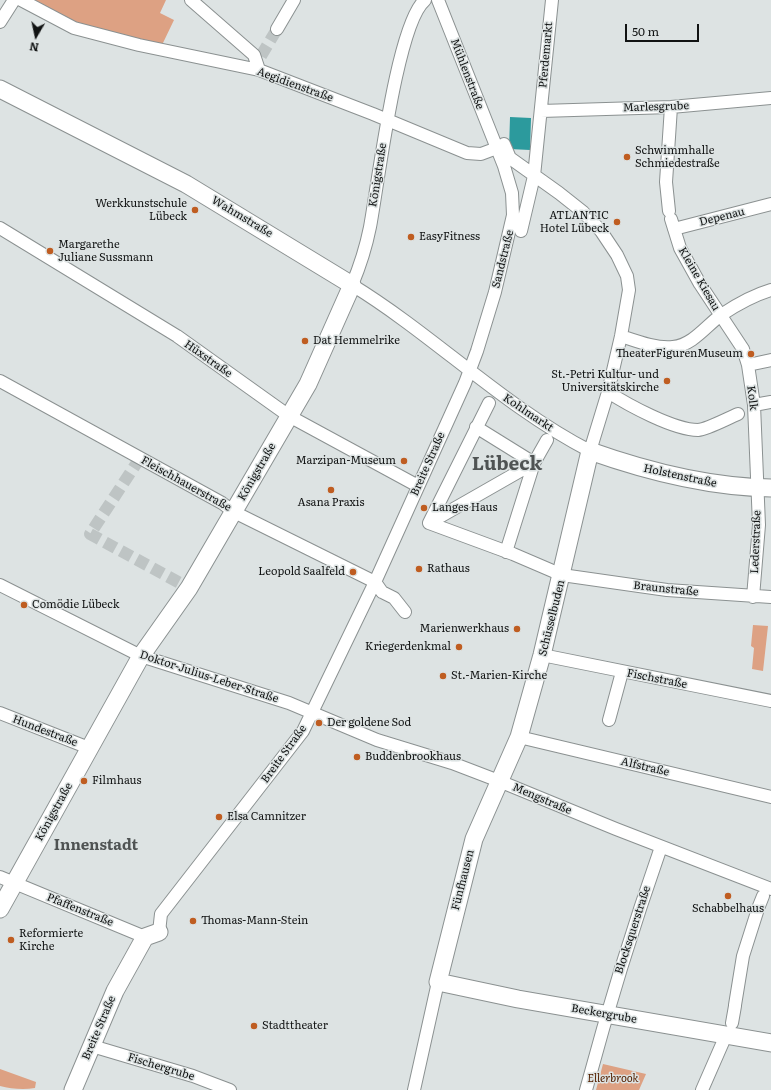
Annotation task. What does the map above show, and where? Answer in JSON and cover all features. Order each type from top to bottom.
[{"type":"street","points":[[0,22],[14,0]]},
{"type":"street","name":"Aegidienstraße","points":[[21,0],[74,28],[139,45],[259,63],[339,101],[467,153],[481,154],[497,148]]},
{"type":"street","points":[[191,0],[254,56],[259,63]]},
{"type":"street","points":[[277,29],[294,0]]},
{"type":"street","name":"Königstraße","points":[[0,909],[7,880],[89,748],[141,656],[189,588],[308,384],[352,285],[364,252],[370,227],[388,120],[399,67],[417,11],[425,0]]},
{"type":"street","name":"Mühlenstraße","points":[[438,0],[491,124],[497,148]]},
{"type":"street","name":"Pferdemarkt","points":[[521,232],[534,176],[552,0]]},
{"type":"street","name":"Wahmstraße","points":[[0,89],[186,184],[391,310],[470,370]]},
{"type":"street","name":"Marlesgrube","points":[[541,110],[671,107],[771,98]]},
{"type":"street","name":"Kleine Kiesau","points":[[671,107],[666,182],[671,220],[680,248],[700,284],[721,316]]},
{"type":"street","points":[[490,110],[491,124],[510,158],[583,212],[601,231],[617,255],[629,283],[621,336],[608,392],[590,451]]},
{"type":"street","name":"Sandstraße","points":[[470,370],[495,292],[513,215],[512,193],[497,148]]},
{"type":"street","name":"Depenau","points":[[671,220],[771,204]]},
{"type":"street","name":"Hüxstraße","points":[[0,228],[176,336],[289,416],[418,486]]},
{"type":"street","points":[[621,336],[638,341],[673,347],[698,336],[721,316],[744,301],[771,290]]},
{"type":"street","name":"Kolk","points":[[721,316],[743,349],[748,365],[764,488]]},
{"type":"street","points":[[748,365],[771,360]]},
{"type":"street","name":"Kohlmarkt","points":[[470,370],[483,382],[518,407],[553,430],[590,451]]},
{"type":"street","name":"Breite Straße","points":[[73,1090],[115,992],[152,935],[161,914],[303,731],[380,589],[418,486],[470,370]]},
{"type":"street","name":"Fleischhauerstraße","points":[[0,381],[222,503],[234,512],[380,589],[394,598],[405,612]]},
{"type":"street","points":[[608,392],[626,404],[656,418],[699,430],[738,414]]},
{"type":"street","points":[[754,405],[771,402]]},
{"type":"street","points":[[429,522],[489,404]]},
{"type":"street","points":[[476,427],[534,463]]},
{"type":"street","points":[[510,553],[534,463],[547,440]]},
{"type":"street","name":"Holstenstraße","points":[[590,451],[642,468],[690,480],[764,488]]},
{"type":"street","name":"Schüsselbuden","points":[[499,781],[519,737],[542,656],[590,451]]},
{"type":"street","points":[[429,522],[534,463]]},
{"type":"street","name":"Lederstraße","points":[[753,597],[759,525],[764,488]]},
{"type":"street","name":"Braunstraße","points":[[429,522],[562,575],[666,590],[771,598]]},
{"type":"street","name":"Doktor-Julius-Leber-Straße","points":[[0,585],[141,656],[289,703],[312,713]]},
{"type":"street","name":"Fischstraße","points":[[542,656],[771,701]]},
{"type":"street","points":[[609,720],[622,672]]},
{"type":"street","name":"Hundestraße","points":[[0,713],[89,748]]},
{"type":"street","name":"Mengstraße","points":[[312,713],[377,740],[499,781],[661,847],[762,901]]},
{"type":"street","name":"Alfstraße","points":[[519,737],[771,797]]},
{"type":"street","name":"Fünfhausen","points":[[438,982],[474,839],[499,781]]},
{"type":"street","name":"Blocksquerstraße","points":[[606,1014],[636,918],[661,847]]},
{"type":"street","name":"Pfaffenstraße","points":[[7,880],[152,935]]},
{"type":"street","points":[[702,1090],[729,1029],[735,1006],[743,956],[762,901]]},
{"type":"street","points":[[414,1090],[438,982]]},
{"type":"street","name":"Beckergrube","points":[[438,982],[606,1014],[729,1029],[771,1043]]},
{"type":"street","points":[[586,1090],[606,1014]]},
{"type":"street","name":"Fischergrube","points":[[92,1046],[193,1076],[230,1090]]},
{"type":"green space","points":[[28,0],[166,0],[160,13],[174,20],[162,45],[72,22]]},
{"type":"green space","points":[[753,625],[768,626],[763,671],[752,669],[754,648],[751,646]]},
{"type":"green space","name":"Ellerbrook","points":[[603,1064],[646,1074],[639,1090],[596,1090]]},
{"type":"green space","points":[[0,1069],[36,1082],[35,1088],[18,1089],[0,1086]]},
{"type":"water","points":[[510,117],[531,118],[530,150],[509,149]]},
{"type":"tunnel","points":[[261,56],[277,29]]},
{"type":"tunnel","points":[[140,458],[90,534],[189,588]]},
{"type":"place","name":"Schwimmhalle Schmiedestraße","points":[[627,157]]},
{"type":"place","name":"Werkkunstschule Lübeck","points":[[195,210]]},
{"type":"place","name":"ATLANTIC Hotel Lübeck","points":[[617,222]]},
{"type":"place","name":"EasyFitness","points":[[411,237]]},
{"type":"place","name":"Margarethe Juliane Sussmann","points":[[50,251]]},
{"type":"place","name":"Dat Hemmelrike","points":[[305,341]]},
{"type":"place","name":"TheaterFigurenMuseum","points":[[751,354]]},
{"type":"place","name":"St.-Petri Kultur- und Universitätskirche","points":[[667,381]]},
{"type":"place","name":"Marzipan-Museum","points":[[404,461]]},
{"type":"place","name":"Asana Praxis","points":[[331,490]]},
{"type":"place","name":"Langes Haus","points":[[424,508]]},
{"type":"place","name":"Rathaus","points":[[419,569]]},
{"type":"place","name":"Leopold Saalfeld","points":[[353,572]]},
{"type":"place","name":"Comödie Lübeck","points":[[24,605]]},
{"type":"place","name":"Marienwerkhaus","points":[[517,629]]},
{"type":"place","name":"Kriegerdenkmal","points":[[459,647]]},
{"type":"place","name":"St.-Marien-Kirche","points":[[443,676]]},
{"type":"place","name":"Der goldene Sod","points":[[319,723]]},
{"type":"place","name":"Buddenbrookhaus","points":[[357,757]]},
{"type":"place","name":"Filmhaus","points":[[84,781]]},
{"type":"place","name":"Elsa Camnitzer","points":[[219,817]]},
{"type":"place","name":"Schabbelhaus","points":[[728,896]]},
{"type":"place","name":"Thomas-Mann-Stein","points":[[193,921]]},
{"type":"place","name":"Reformierte Kirche","points":[[11,940]]},
{"type":"place","name":"Stadttheater","points":[[254,1026]]},
{"type":"district","name":"Lübeck","points":[[507,464]]},
{"type":"district","name":"Innenstadt","points":[[96,846]]}]
